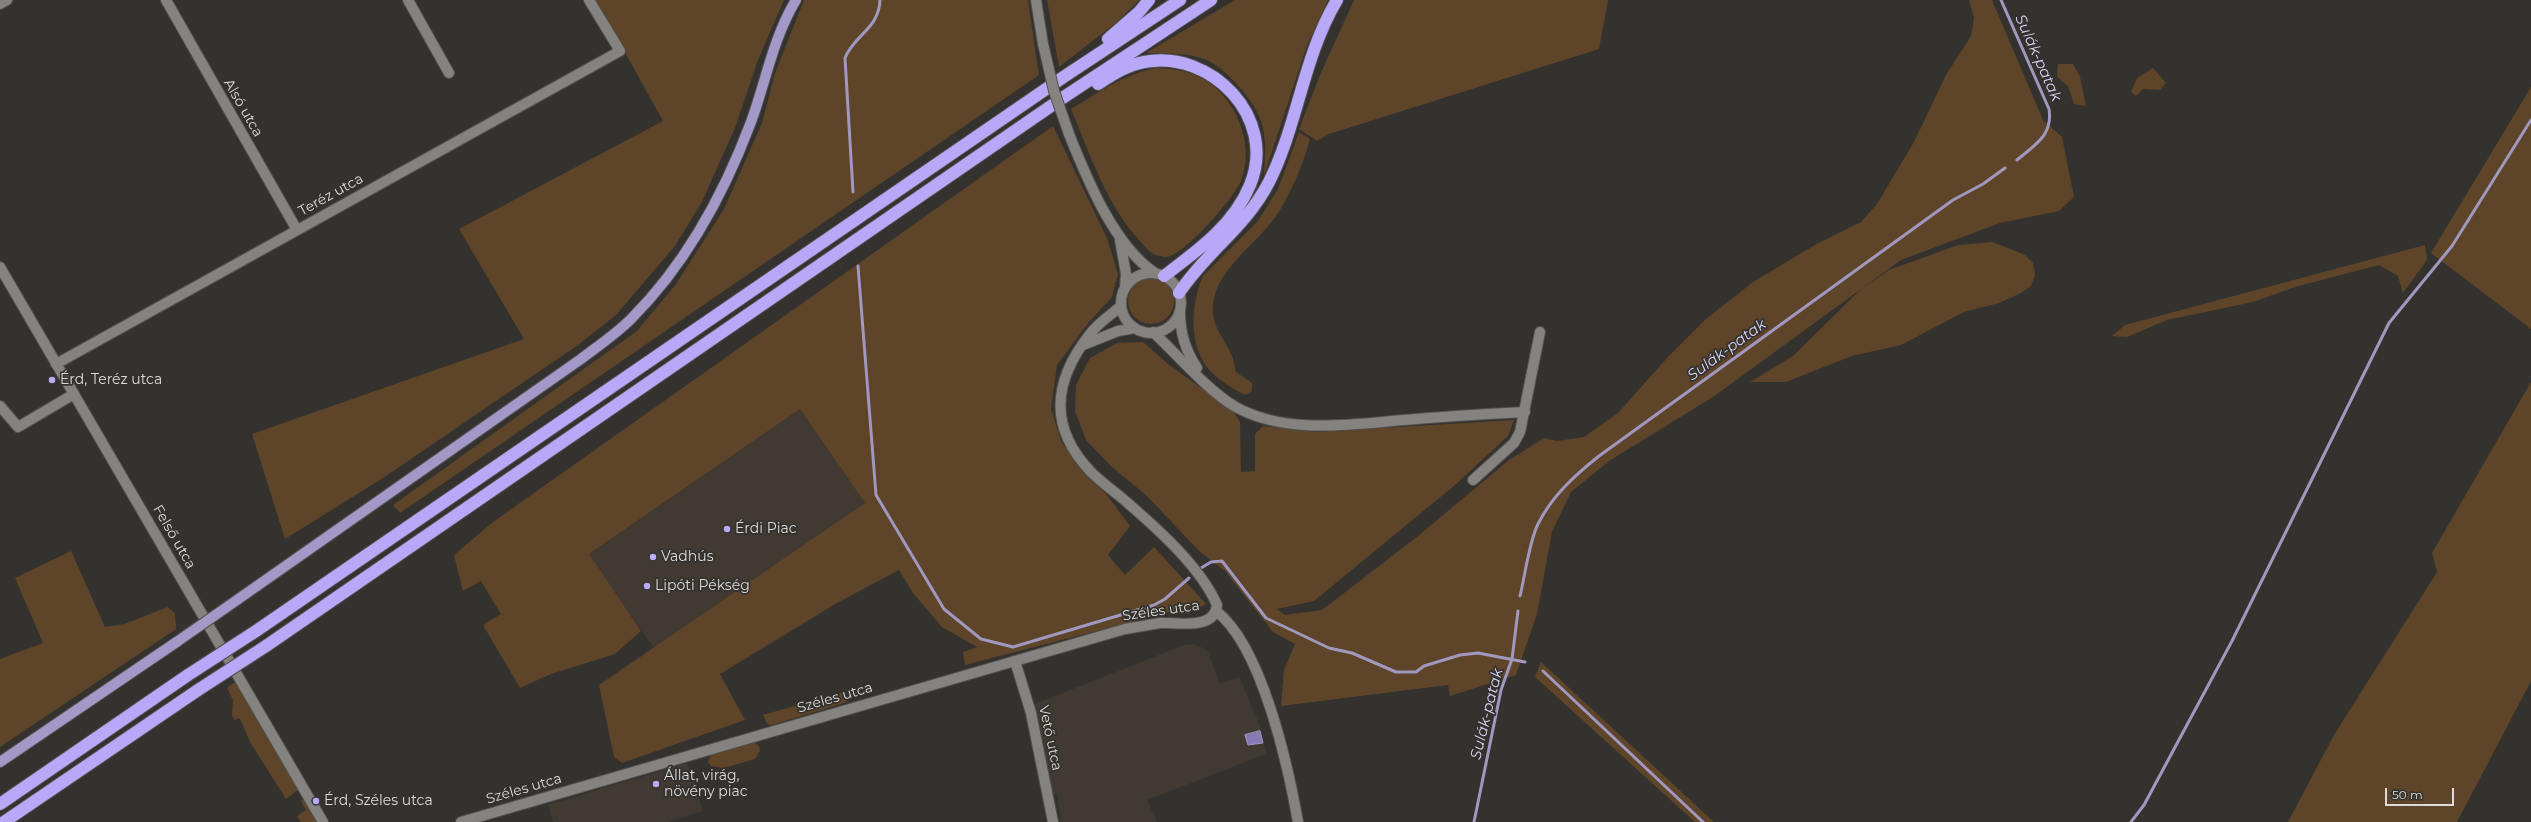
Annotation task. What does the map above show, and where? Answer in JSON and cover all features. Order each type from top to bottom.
[{"type":"highway","points":[[1065,76],[1129,21],[1149,0]]},
{"type":"highway","points":[[0,804],[188,675],[256,631],[1065,76],[1180,0]]},
{"type":"highway","points":[[4,822],[198,690],[266,646],[1067,95],[1211,0]]},
{"type":"highway","points":[[1179,293],[1192,273],[1243,223],[1261,197],[1283,147],[1312,50],[1337,0]]},
{"type":"highway","points":[[1067,95],[1094,86],[1135,64],[1172,61],[1198,66],[1212,74],[1233,93],[1244,107],[1251,124],[1255,150],[1254,176],[1247,192],[1231,218],[1219,230],[1160,274]]},
{"type":"main road","points":[[0,762],[178,641],[575,363],[631,319],[673,269],[713,209],[752,121],[778,37],[796,0]]},
{"type":"street","points":[[0,4],[7,0]]},
{"type":"street","name":"Alsó utca","points":[[166,0],[297,230]]},
{"type":"street","points":[[408,0],[449,73]]},
{"type":"street","name":"Teréz utca","points":[[56,364],[620,51],[589,0]]},
{"type":"street","points":[[1036,0],[1054,91],[1069,134],[1119,236],[1132,254],[1176,286],[1179,293],[1180,333],[1188,354],[1202,379]]},
{"type":"street","points":[[1119,236],[1126,274],[1121,306],[1090,334],[1073,357],[1062,386],[1060,411],[1067,438],[1075,452],[1093,473],[1154,527],[1183,558],[1213,597],[1216,611],[1227,619],[1242,643],[1269,704],[1284,753],[1298,822]]},
{"type":"street","name":"Felső utca","points":[[0,267],[323,822]]},
{"type":"street","points":[[1125,288],[1138,276],[1160,274]]},
{"type":"street","points":[[1121,306],[1128,322],[1135,328]]},
{"type":"street","points":[[1153,332],[1170,326],[1180,311]]},
{"type":"street","points":[[1083,345],[1118,331],[1135,328],[1153,332],[1212,389],[1228,401],[1252,414],[1302,425],[1338,425],[1525,412]]},
{"type":"street","points":[[1473,480],[1514,443],[1520,432],[1540,332]]},
{"type":"street","points":[[0,406],[18,427],[74,394]]},
{"type":"street","name":"Széles utca","points":[[461,822],[1126,629],[1162,623],[1202,622],[1211,618],[1216,611]]},
{"type":"street","name":"Vető utca","points":[[1015,661],[1031,713],[1053,822]]},
{"type":"shaded area","points":[[596,0],[784,0],[758,60],[735,128],[702,202],[675,246],[616,315],[578,345],[383,478],[285,539],[252,434],[524,339],[459,229],[663,121]]},
{"type":"shaded area","points":[[804,0],[1028,0],[1039,75],[400,513],[393,505],[637,331],[676,284],[724,209],[762,123],[775,73]]},
{"type":"shaded area","points":[[1047,0],[1139,0],[1117,22],[1059,67]]},
{"type":"shaded area","points":[[1235,0],[1328,0],[1306,48],[1264,176],[1265,141],[1263,128],[1252,104],[1239,86],[1215,65],[1200,57],[1177,54],[1146,53]]},
{"type":"shaded area","points":[[1354,0],[1608,0],[1599,49],[1329,134],[1317,141],[1299,129],[1320,75]]},
{"type":"shaded area","points":[[1969,0],[1992,0],[2043,120],[2062,137],[2074,197],[2059,211],[2000,223],[1901,260],[1713,397],[1609,461],[1571,492],[1552,532],[1537,614],[1516,675],[1450,696],[1448,685],[1281,706],[1284,670],[1295,644],[1273,632],[1225,571],[1199,551],[1147,496],[1112,467],[1086,440],[1075,411],[1076,385],[1090,358],[1117,343],[1143,342],[1168,364],[1234,412],[1240,422],[1241,472],[1255,471],[1255,434],[1263,426],[1315,432],[1514,420],[1508,436],[1455,485],[1314,601],[1277,609],[1285,615],[1322,610],[1418,536],[1509,460],[1544,438],[1557,441],[1584,437],[1618,413],[1666,359],[1706,319],[1753,282],[1815,245],[1861,222],[1877,204],[1914,142],[1946,75],[1971,36],[1974,18]]},
{"type":"shaded area","points":[[2058,64],[2073,64],[2080,77],[2086,106],[2074,104],[2068,86],[2057,77]]},
{"type":"shaded area","points":[[1156,68],[1184,71],[1200,77],[1212,85],[1232,108],[1244,137],[1246,152],[1245,167],[1241,181],[1229,200],[1196,237],[1174,254],[1166,257],[1148,250],[1127,226],[1117,211],[1092,161],[1071,109],[1102,90],[1132,75]]},
{"type":"shaded area","points":[[2153,68],[2166,83],[2160,90],[2143,89],[2136,96],[2131,92],[2137,78]]},
{"type":"shaded area","points":[[2531,87],[2531,329],[2431,253]]},
{"type":"shaded area","points":[[1053,126],[1107,238],[1118,274],[1112,297],[1089,322],[1057,365],[1051,409],[1061,441],[1079,468],[1107,495],[1130,526],[1108,555],[1125,575],[1154,547],[1206,604],[1187,614],[1166,613],[965,665],[963,652],[977,647],[942,627],[913,593],[899,570],[837,603],[720,674],[745,720],[622,763],[614,757],[599,685],[865,503],[800,409],[589,554],[641,631],[615,654],[551,674],[520,688],[483,625],[501,614],[481,581],[463,591],[454,555],[493,522]]},
{"type":"shaded area","points":[[1299,132],[1310,139],[1300,168],[1286,199],[1276,216],[1267,227],[1226,272],[1214,298],[1213,313],[1215,324],[1229,349],[1236,372],[1252,383],[1252,391],[1245,395],[1214,375],[1201,357],[1197,348],[1194,327],[1197,295],[1203,276],[1258,221],[1278,189]]},
{"type":"shaded area","points":[[1993,242],[2025,255],[2033,263],[2035,275],[2031,286],[2021,293],[1999,303],[1964,312],[1901,345],[1852,356],[1786,382],[1750,382],[1793,356],[1860,290],[1889,270],[1958,245]]},
{"type":"shaded area","points":[[2425,245],[2427,260],[2403,293],[2398,276],[2379,265],[2295,287],[2253,302],[2167,320],[2127,337],[2112,336],[2125,325]]},
{"type":"shaded area","points":[[1151,278],[1164,282],[1170,288],[1174,301],[1170,314],[1164,320],[1151,324],[1138,320],[1132,314],[1128,301],[1132,288],[1138,282]]},
{"type":"shaded area","points":[[2531,382],[2531,681],[2457,822],[2288,822],[2334,735],[2437,572],[2432,553]]},
{"type":"shaded area","name":"Érdi Piac","points":[[800,409],[865,503],[654,648],[588,555]]},
{"type":"shaded area","points":[[71,551],[105,627],[124,624],[168,607],[175,614],[176,629],[0,747],[0,659],[43,643],[15,578]]},
{"type":"shaded area","points":[[1193,644],[1208,652],[1220,684],[1239,677],[1260,726],[1266,754],[1147,800],[1157,822],[1061,822],[1057,793],[1053,795],[1035,704],[1184,645]]},
{"type":"shaded area","points":[[1541,662],[1714,822],[1695,822],[1535,677]]},
{"type":"shaded area","points":[[236,681],[299,789],[286,799],[250,742],[241,721],[239,718],[235,720],[232,716],[233,700],[227,688]]},
{"type":"shaded area","points":[[844,692],[847,702],[772,725],[767,724],[763,715]]},
{"type":"shaded area","points":[[1260,731],[1263,743],[1248,745],[1245,735]]},
{"type":"shaded area","points":[[753,741],[759,746],[760,751],[755,759],[724,768],[711,766],[708,762],[711,754]]},
{"type":"shaded area","name":"Állat, virág, növény piac","points":[[687,763],[703,811],[668,822],[553,822],[548,805]]},
{"type":"shaded area","points":[[304,799],[318,822],[301,822],[297,816],[306,810],[301,801]]},
{"type":"waterway","points":[[853,192],[845,58],[854,43],[871,25],[879,10],[880,0]]},
{"type":"waterway","name":"Sulák-patak","points":[[2001,0],[2049,109],[2050,118],[2046,132],[2042,138],[2037,144],[2017,160]]},
{"type":"waterway","points":[[2131,822],[2144,805],[2232,641],[2389,323],[2452,246],[2531,120]]},
{"type":"waterway","name":"Sulák-patak","points":[[1520,596],[1530,549],[1538,524],[1557,495],[1581,471],[1599,456],[1953,200],[1983,184],[2005,168]]},
{"type":"waterway","points":[[858,266],[876,495],[944,609],[981,639],[1013,647],[1154,605],[1165,599],[1189,578]]},
{"type":"waterway","points":[[1201,568],[1211,562],[1222,561],[1266,618],[1329,648],[1352,653],[1396,672],[1416,672],[1424,666],[1460,655],[1478,653],[1525,662]]},
{"type":"waterway","name":"Sulák-patak","points":[[1474,822],[1501,690],[1512,659],[1518,611]]},
{"type":"waterway","points":[[1543,671],[1703,822]]},
{"type":"place","name":"Érd, Teréz utca","points":[[52,380]]},
{"type":"place","name":"Érdi Piac","points":[[727,529]]},
{"type":"place","name":"Vadhús","points":[[653,557]]},
{"type":"place","name":"Lipóti Pékség","points":[[647,586]]},
{"type":"place","name":"Állat, virág, növény piac","points":[[656,784]]},
{"type":"place","name":"Érd, Széles utca","points":[[316,801]]}]
